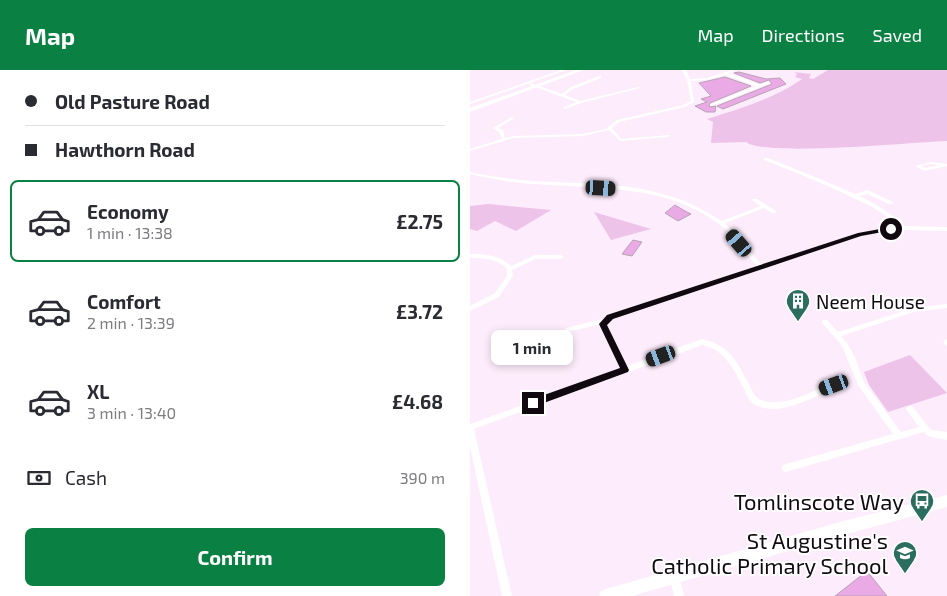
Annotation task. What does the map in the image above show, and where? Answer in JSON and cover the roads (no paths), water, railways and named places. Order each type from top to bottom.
[{"type":"main road","points":[[470,110],[582,70]]},
{"type":"main road","points":[[606,596],[885,516],[947,501]]},
{"type":"street","points":[[470,103],[564,70]]},
{"type":"street","points":[[470,150],[503,138],[583,136],[610,129],[611,125],[618,121],[689,103],[693,101],[689,80],[684,70]]},
{"type":"street","points":[[689,80],[707,79],[732,71]]},
{"type":"street","points":[[726,74],[760,86]]},
{"type":"street","points":[[562,96],[572,88],[600,77]]},
{"type":"street","points":[[529,83],[580,102]]},
{"type":"street","points":[[711,105],[768,83]]},
{"type":"street","points":[[565,108],[580,102],[638,88]]},
{"type":"street","points":[[503,138],[501,131],[495,128],[512,118]]},
{"type":"street","points":[[610,129],[620,140],[668,136]]},
{"type":"street","points":[[766,158],[853,196],[894,218],[902,228]]},
{"type":"street","points":[[931,163],[947,165],[924,170],[917,166],[931,163]]},
{"type":"street","points":[[470,174],[507,181],[656,192],[690,204],[721,223],[761,267]]},
{"type":"street","points":[[853,196],[866,192],[891,203]]},
{"type":"street","points":[[756,200],[774,212]]},
{"type":"street","points":[[721,223],[764,206]]},
{"type":"street","points":[[568,330],[604,321],[614,316],[860,234],[902,228],[947,229]]},
{"type":"street","points":[[470,256],[496,259],[505,263],[510,269],[508,281],[500,292],[470,309]]},
{"type":"street","points":[[510,269],[535,257],[561,257]]},
{"type":"street","points":[[837,335],[913,310],[947,306]]},
{"type":"street","points":[[604,321],[604,327],[625,370]]},
{"type":"street","points":[[824,322],[837,335],[851,357],[860,383],[899,436]]},
{"type":"street","points":[[507,596],[470,427],[694,344],[706,342],[724,350],[754,400],[760,404],[778,406],[834,385]]},
{"type":"street","points":[[910,409],[929,433],[947,436]]},
{"type":"street","points":[[786,468],[924,429]]},
{"type":"street","points":[[674,576],[679,596]]},
{"type":"place","name":"Neem House","points":[[798,322]]},
{"type":"place","name":"Tomlinscote Way","points":[[922,522]]},
{"type":"place","name":"St Augustine's Catholic Primary School","points":[[905,574]]}]
